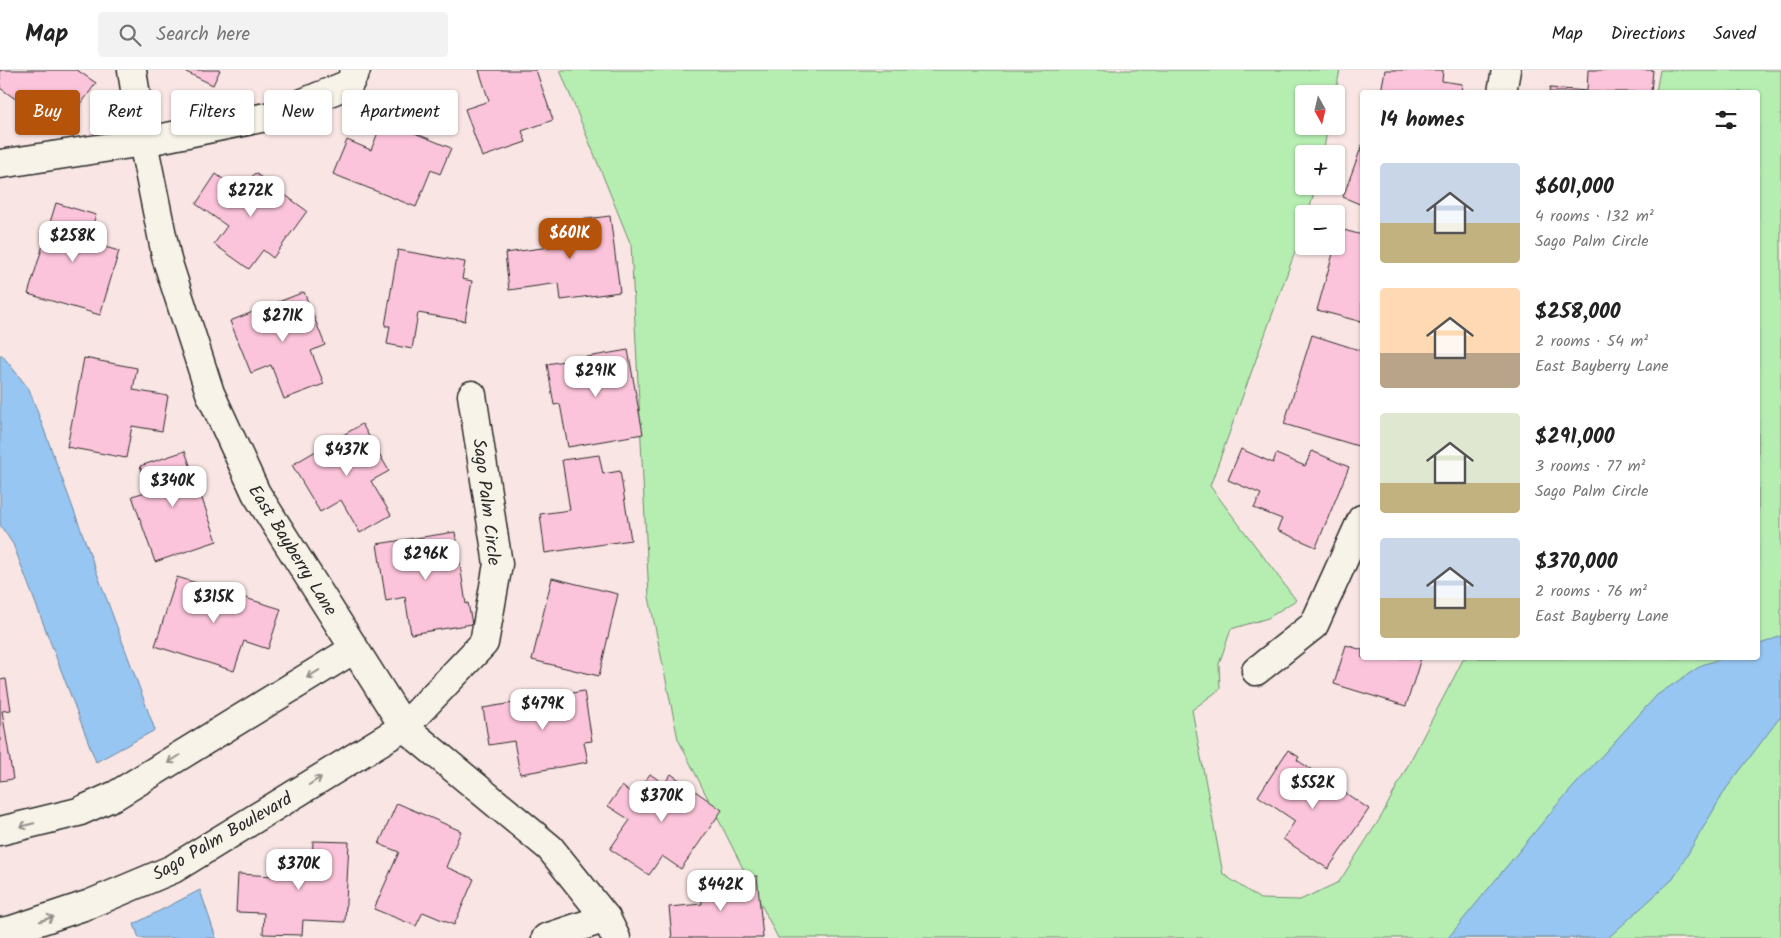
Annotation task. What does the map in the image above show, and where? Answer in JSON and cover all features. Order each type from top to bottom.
[{"type":"street","name":"East Bayberry Lane","points":[[132,70],[143,142],[167,260],[210,393],[256,493],[404,726],[550,848],[611,928]]},
{"type":"street","points":[[0,164],[143,142],[271,116],[349,84],[356,70]]},
{"type":"street","points":[[1502,90],[1506,70]]},
{"type":"street","name":"Sago Palm Circle","points":[[404,726],[484,643],[498,564],[472,395]]},
{"type":"street","points":[[1256,670],[1314,625],[1360,523]]},
{"type":"street","points":[[0,831],[78,812],[116,795],[354,648]]},
{"type":"street","name":"Sago Palm Boulevard","points":[[0,932],[12,930],[90,904],[173,869],[404,726]]},
{"type":"street","points":[[546,938],[611,928]]},
{"type":"green space","points":[[560,70],[1340,70],[1337,85],[1295,85],[1295,135],[1326,135],[1325,145],[1295,145],[1295,195],[1313,195],[1311,205],[1295,205],[1295,252],[1210,486],[1296,600],[1268,618],[1231,629],[1219,664],[1220,689],[1192,710],[1223,874],[1260,899],[1300,900],[1339,882],[1381,817],[1463,660],[1760,660],[1760,90],[1656,90],[1660,70],[1781,70],[1781,938],[778,938],[678,739],[649,597],[631,245]]},
{"type":"water","points":[[0,355],[2,355],[29,389],[155,730],[96,762],[13,544],[0,525]]},
{"type":"water","points":[[1781,636],[1781,717],[1726,789],[1673,879],[1608,938],[1448,938],[1556,806],[1657,695],[1702,665],[1717,660],[1760,660],[1760,644]]},
{"type":"water","points":[[200,890],[216,938],[139,938],[134,924]]},
{"type":"building","points":[[0,70],[77,70],[96,83],[80,105],[80,90],[15,90],[15,99],[0,88]]},
{"type":"building","points":[[182,70],[220,70],[213,85]]},
{"type":"building","points":[[479,70],[536,70],[553,120],[522,131],[526,142],[482,157],[465,109],[489,101]]},
{"type":"building","points":[[1385,70],[1443,70],[1442,81],[1462,84],[1461,90],[1381,90]]},
{"type":"building","points":[[1588,70],[1653,70],[1651,90],[1587,90]]},
{"type":"building","points":[[1550,88],[1575,90],[1550,90]]},
{"type":"building","points":[[377,135],[419,135],[451,148],[440,174],[431,170],[416,207],[333,174],[347,140],[371,150]]},
{"type":"building","points":[[1360,150],[1360,204],[1343,197]]},
{"type":"building","points":[[255,173],[307,211],[273,258],[263,250],[249,269],[214,244],[227,226],[196,204],[216,174],[241,192]]},
{"type":"building","points":[[56,203],[96,215],[87,242],[119,251],[100,315],[28,294]]},
{"type":"building","points":[[610,216],[620,292],[561,300],[559,283],[509,290],[505,253],[550,247],[547,224]]},
{"type":"building","points":[[1345,230],[1360,234],[1360,321],[1317,310],[1333,255],[1345,255]]},
{"type":"building","points":[[398,250],[465,262],[462,279],[472,281],[465,321],[418,313],[412,349],[387,344],[390,326],[385,326]]},
{"type":"building","points":[[304,292],[325,345],[311,351],[324,384],[284,399],[271,365],[251,373],[230,321]]},
{"type":"building","points":[[1312,335],[1360,350],[1360,438],[1358,446],[1284,424]]},
{"type":"building","points":[[628,350],[643,434],[568,447],[560,404],[554,405],[547,364]]},
{"type":"building","points":[[84,358],[137,368],[133,390],[168,396],[162,431],[132,426],[126,458],[67,447]]},
{"type":"building","points":[[362,424],[389,471],[371,481],[391,515],[360,533],[341,500],[320,512],[292,465]]},
{"type":"building","points":[[1241,449],[1273,463],[1276,454],[1305,466],[1312,451],[1349,467],[1316,547],[1277,530],[1282,519],[1254,508],[1261,494],[1228,480]]},
{"type":"building","points":[[185,451],[217,541],[155,562],[132,496],[149,491],[140,466]]},
{"type":"building","points":[[599,455],[603,474],[620,471],[631,540],[545,553],[540,514],[570,510],[562,460]]},
{"type":"building","points":[[455,532],[466,604],[468,603],[472,624],[411,634],[405,597],[386,601],[377,544]]},
{"type":"building","points":[[177,577],[281,609],[268,649],[244,641],[234,671],[155,646]]},
{"type":"building","points":[[552,578],[618,594],[599,676],[532,660]]},
{"type":"building","points":[[1346,645],[1360,649],[1360,660],[1420,660],[1406,706],[1334,684]]},
{"type":"building","points":[[6,679],[11,710],[2,711],[13,779],[0,781],[0,680]]},
{"type":"building","points":[[584,691],[592,741],[584,742],[588,762],[520,774],[514,741],[489,745],[483,708]]},
{"type":"building","points":[[1288,750],[1299,757],[1297,760],[1369,809],[1328,869],[1283,839],[1295,821],[1258,796]]},
{"type":"building","points":[[650,774],[664,784],[671,774],[722,810],[681,869],[662,856],[649,875],[610,849],[630,820],[608,806],[622,786],[635,796]]},
{"type":"building","points":[[397,803],[461,831],[446,867],[474,879],[454,925],[423,912],[416,926],[374,909],[399,852],[379,844]]},
{"type":"building","points":[[313,841],[349,842],[345,922],[303,920],[302,935],[263,934],[264,913],[236,912],[238,874],[274,876],[275,860],[312,861]]},
{"type":"building","points":[[757,876],[763,938],[672,938],[669,907],[702,904],[700,882]]}]
